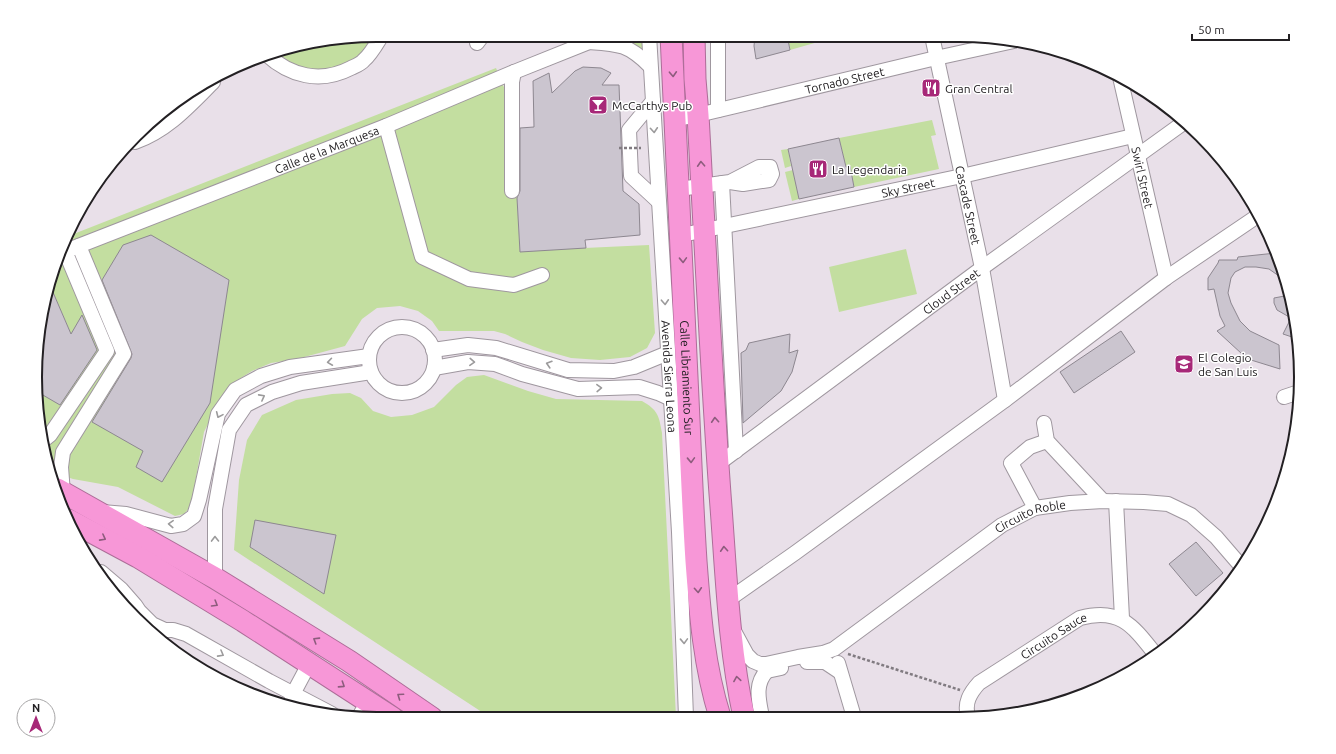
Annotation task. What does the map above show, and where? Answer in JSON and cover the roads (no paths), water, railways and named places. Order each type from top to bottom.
[{"type":"highway","name":"Calle Libramiento Sur","points":[[671,42],[682,235],[692,503],[699,608],[705,652],[713,694],[718,712]]},
{"type":"highway","name":"Calle Libramiento Sur","points":[[694,42],[695,79],[708,113],[718,184],[704,231],[720,339],[718,464],[728,600],[737,676],[743,712]]},
{"type":"highway","points":[[63,493],[215,578],[349,661],[423,712]]},
{"type":"highway","points":[[680,532],[692,503]]},
{"type":"highway","points":[[77,524],[138,557],[243,621],[309,664],[363,710]]},
{"type":"street","points":[[272,59],[292,72],[316,77],[343,72],[364,61],[377,42]]},
{"type":"street","name":"Calle de la Marquesa","points":[[67,251],[386,126],[588,42]]},
{"type":"street","name":"Calle de la Marquesa","points":[[606,42],[626,47],[639,55],[650,66]]},
{"type":"street","name":"Avenida Sierra Leona","points":[[649,42],[680,532],[686,712]]},
{"type":"street","points":[[708,113],[717,42]]},
{"type":"street","name":"Cascade Street","points":[[933,42],[982,268],[1006,400]]},
{"type":"street","name":"Tornado Street","points":[[676,119],[708,113],[998,45]]},
{"type":"street","points":[[512,191],[512,82],[514,72]]},
{"type":"street","name":"Swirl Street","points":[[1122,85],[1166,278]]},
{"type":"street","points":[[140,140],[177,119],[207,88]]},
{"type":"street","points":[[653,101],[629,130],[631,176],[659,202]]},
{"type":"street","name":"Cloud Street","points":[[718,464],[982,268],[1180,125]]},
{"type":"street","points":[[386,126],[422,257],[469,279],[514,285],[542,276]]},
{"type":"street","name":"Sky Street","points":[[682,235],[962,176],[1133,136]]},
{"type":"street","points":[[679,189],[718,184],[725,226],[720,339],[736,451]]},
{"type":"street","points":[[728,600],[1006,400],[1166,278],[1254,219]]},
{"type":"street","points":[[60,486],[62,452],[124,354],[79,246]]},
{"type":"street","points":[[47,437],[107,351],[65,255]]},
{"type":"street","points":[[395,327],[417,330],[428,340],[433,350],[435,360],[431,376],[426,382],[416,389],[404,393],[388,390],[375,380],[371,372],[369,364],[370,348],[380,334],[395,327]]},
{"type":"street","points":[[433,350],[468,345],[496,348],[568,370],[614,371],[634,368],[668,353]]},
{"type":"street","points":[[98,511],[126,514],[171,526],[183,524],[194,516],[200,500],[218,414],[235,390],[261,376],[290,367],[369,356]]},
{"type":"street","points":[[434,368],[468,362],[495,364],[522,374],[578,389],[639,387],[671,399]]},
{"type":"street","points":[[215,578],[215,509],[225,451],[229,430],[246,405],[272,392],[301,383],[371,372]]},
{"type":"street","points":[[1284,397],[1293,394]]},
{"type":"street","points":[[1044,423],[1047,440],[1110,501],[1122,618],[1138,632],[1153,651]]},
{"type":"street","points":[[1035,508],[1011,462],[1030,447],[1047,440]]},
{"type":"street","name":"Circuito Roble","points":[[767,667],[834,649],[1002,525],[1035,508],[1070,503],[1110,501],[1168,504],[1191,515],[1216,537],[1238,563]]},
{"type":"street","points":[[110,580],[135,604],[138,612]]},
{"type":"street","name":"Circuito Sauce","points":[[967,712],[970,694],[979,682],[1080,618],[1091,615],[1106,615],[1122,618]]},
{"type":"street","points":[[147,620],[162,632],[173,630],[179,631],[292,699],[309,705]]},
{"type":"street","points":[[731,625],[747,655],[760,664],[767,667],[825,662],[840,672]]},
{"type":"street","points":[[834,649],[852,712]]},
{"type":"street","points":[[292,699],[309,664]]},
{"type":"street","points":[[761,712],[758,689],[760,680],[767,667]]},
{"type":"place","name":"Gran Central","points":[[931,88]]},
{"type":"place","name":"McCarthys Pub","points":[[598,105]]},
{"type":"place","name":"La Legendaria","points":[[818,169]]},
{"type":"place","name":"El Colegio de San Luis","points":[[1184,364]]}]
